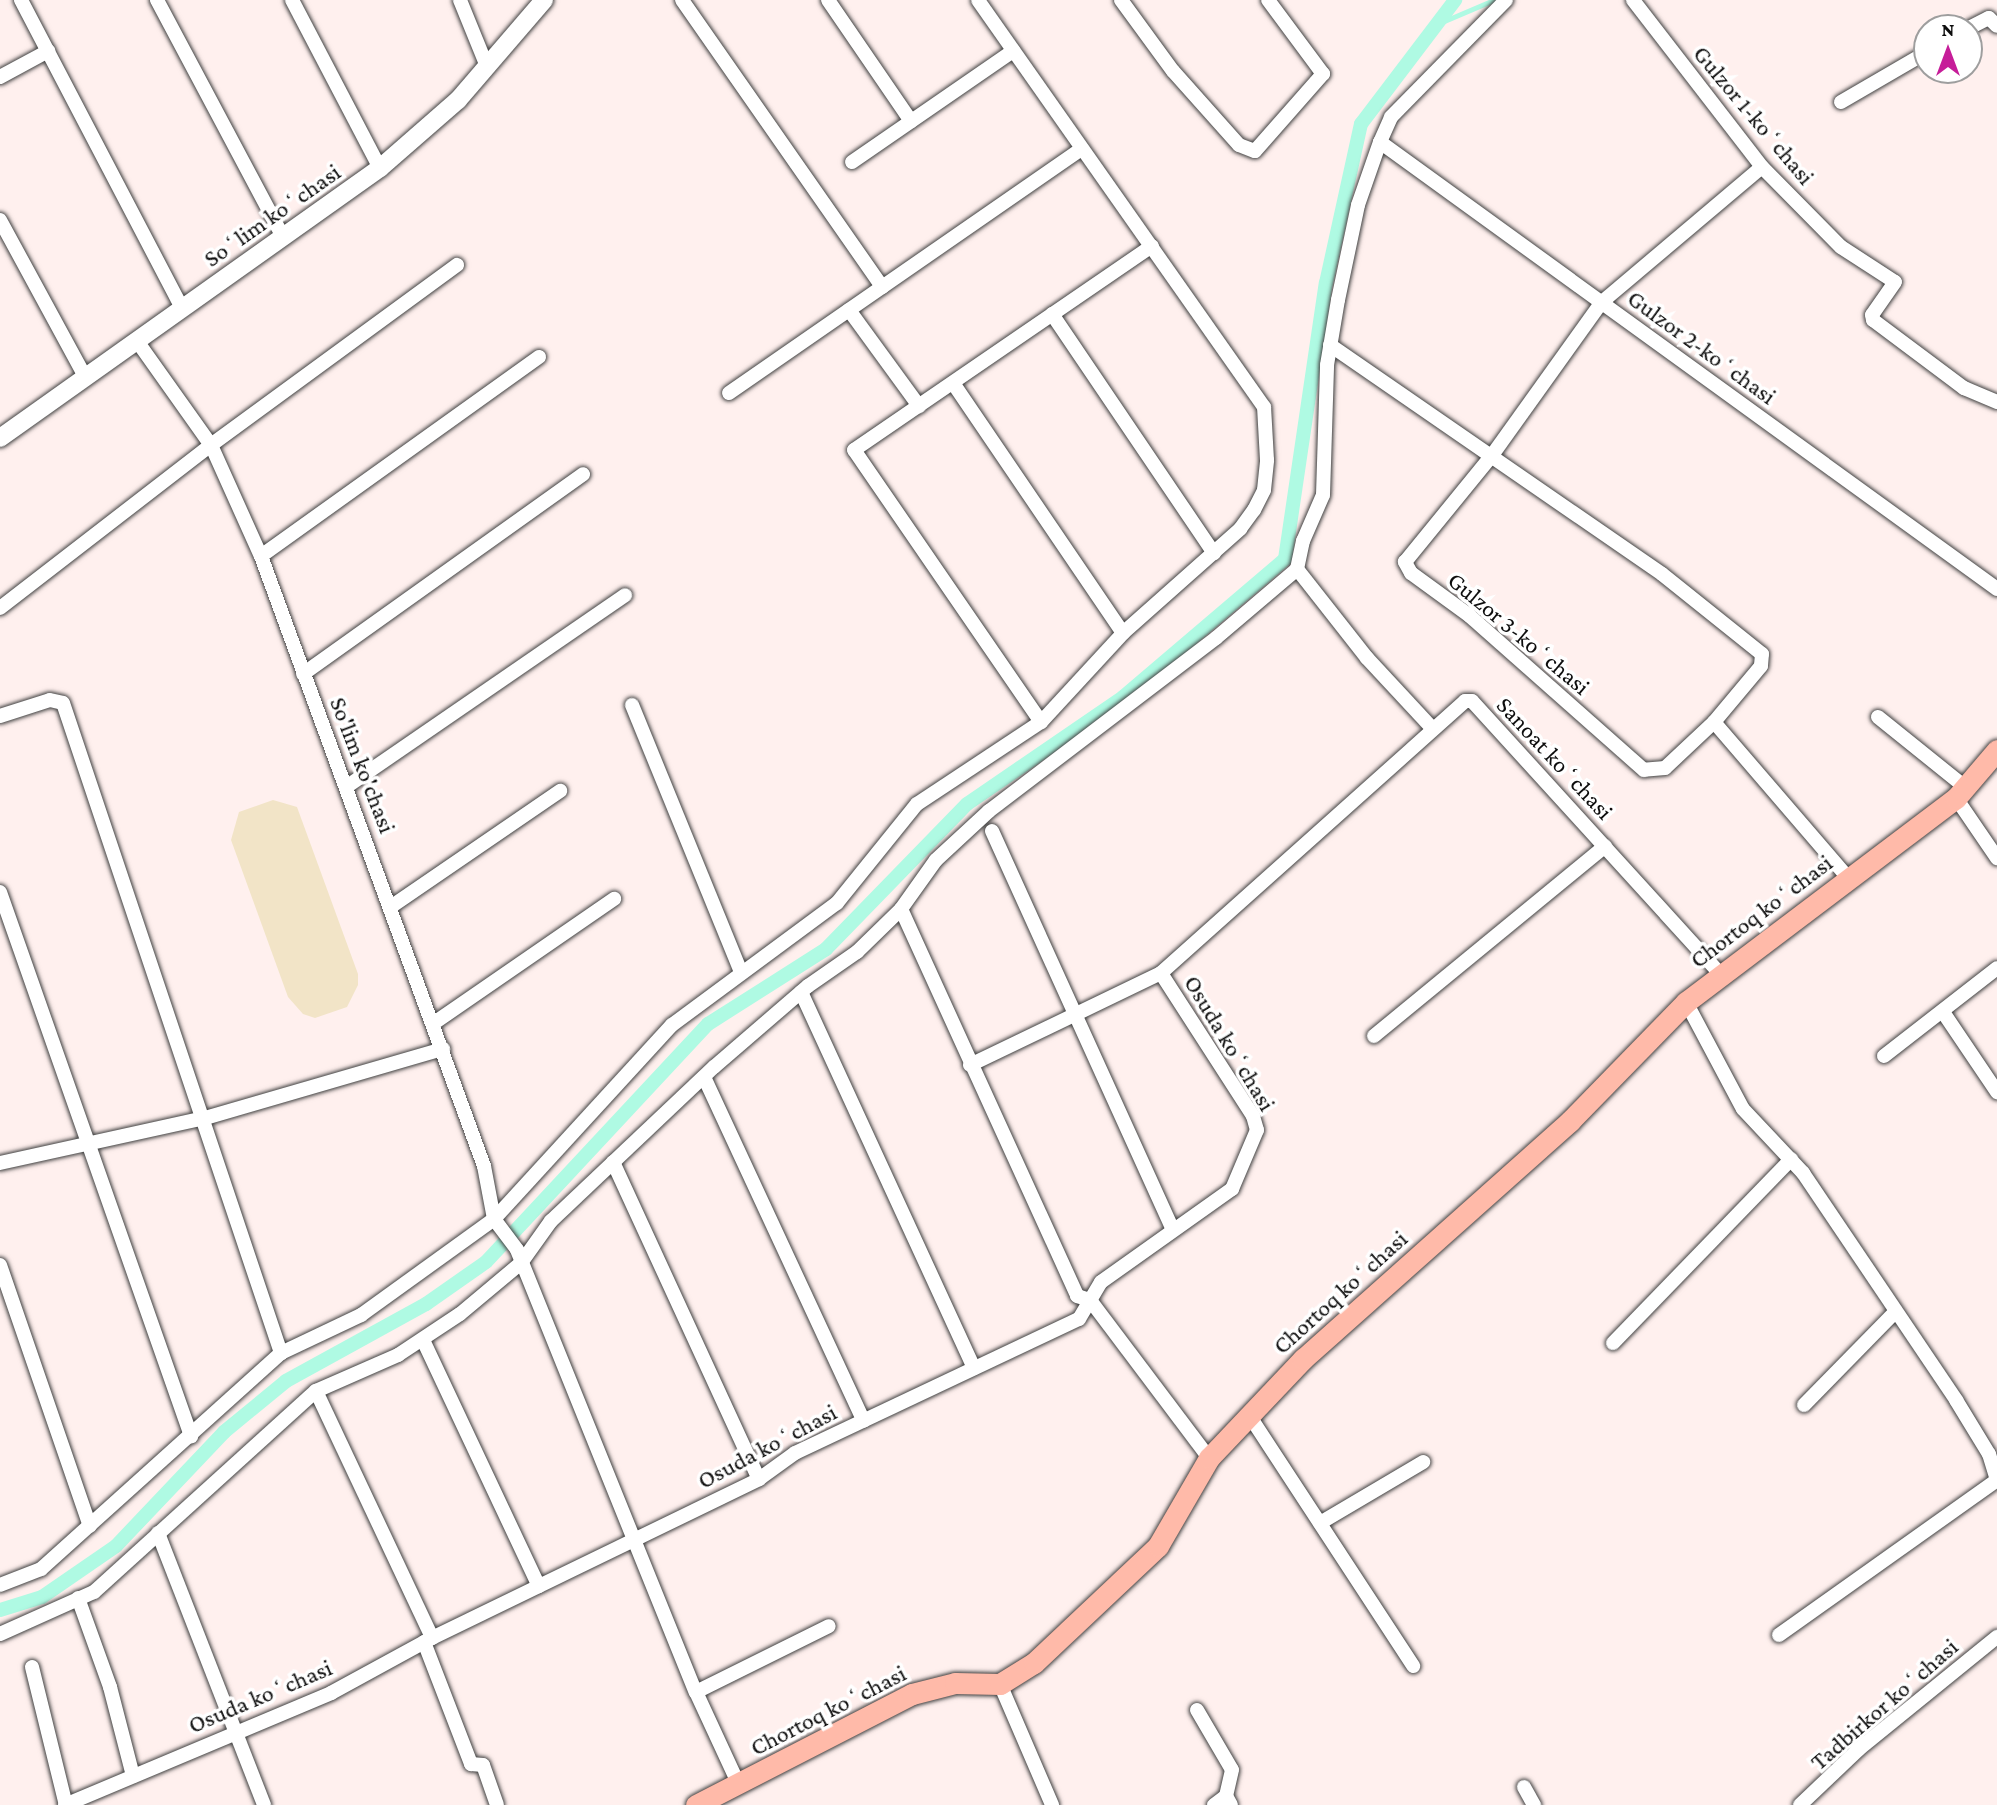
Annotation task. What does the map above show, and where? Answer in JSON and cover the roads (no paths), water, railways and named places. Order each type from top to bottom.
[{"type":"main road","name":"Chortoq koʻchasi","points":[[696,1805],[912,1694],[955,1683],[999,1684],[1034,1662],[1158,1546],[1209,1458],[1303,1359],[1570,1121],[1686,1002],[1960,793],[1997,750]]},
{"type":"street","points":[[21,0],[182,308]]},
{"type":"street","points":[[157,0],[283,237]]},
{"type":"street","points":[[292,0],[380,168]]},
{"type":"street","points":[[460,0],[486,64]]},
{"type":"street","name":"Soʻlim koʻchasi","points":[[0,438],[84,375],[137,341],[380,168],[458,100],[486,64],[544,0]]},
{"type":"street","points":[[682,0],[882,287]]},
{"type":"street","points":[[828,0],[911,121]]},
{"type":"street","points":[[0,1585],[41,1569],[281,1353],[361,1315],[496,1223],[672,1025],[837,903],[917,804],[1041,722],[1123,633],[1240,529],[1264,490],[1264,407],[978,0]]},
{"type":"street","points":[[1121,0],[1173,71],[1239,145],[1255,151],[1323,74],[1268,0]]},
{"type":"street","points":[[0,1634],[79,1598],[115,1576],[158,1533],[316,1391],[423,1340],[519,1257],[551,1221],[704,1077],[801,992],[857,952],[901,909],[936,860],[989,811],[1216,638],[1297,569],[1303,541],[1323,495],[1331,345],[1358,205],[1380,142],[1391,117],[1506,0]]},
{"type":"street","name":"Gulzor 1-koʻchasi","points":[[1633,0],[1762,167],[1841,247],[1894,281],[1873,320],[1964,387],[1997,402]]},
{"type":"street","points":[[1983,21],[1989,18],[1997,26]]},
{"type":"street","points":[[0,77],[48,51]]},
{"type":"street","points":[[852,162],[1013,51]]},
{"type":"street","points":[[1841,102],[1913,60]]},
{"type":"street","name":"Gulzor 2-koʻchasi","points":[[1380,142],[1997,589]]},
{"type":"street","points":[[729,393],[1082,149]]},
{"type":"street","points":[[1493,454],[1602,302],[1762,167]]},
{"type":"street","points":[[0,220],[84,375]]},
{"type":"street","points":[[1041,722],[854,450],[1152,246]]},
{"type":"street","points":[[0,608],[211,445],[457,265]]},
{"type":"street","points":[[849,310],[919,406]]},
{"type":"street","points":[[1052,314],[1214,553]]},
{"type":"street","name":"So'lim ko'chasi","points":[[137,341],[211,445],[261,556],[303,674],[349,785],[434,1023],[484,1166],[496,1223]]},
{"type":"street","name":"Gulzor 3-koʻchasi","points":[[1331,345],[1493,454],[1662,574],[1762,654],[1761,666],[1714,722],[1665,768],[1644,770],[1470,616],[1410,573],[1407,555],[1493,454]]},
{"type":"street","points":[[261,556],[539,357]]},
{"type":"street","points":[[953,383],[1123,633]]},
{"type":"street","points":[[303,674],[583,474]]},
{"type":"street","points":[[970,1065],[1161,973],[1432,728],[1367,658],[1297,569]]},
{"type":"street","points":[[349,785],[625,595]]},
{"type":"street","points":[[0,716],[50,700],[63,703],[205,1118],[281,1353]]},
{"type":"street","name":"Sanoat koʻchasi","points":[[1432,728],[1463,702],[1472,701],[1720,974]]},
{"type":"street","points":[[632,705],[741,972]]},
{"type":"street","points":[[1878,717],[1960,793],[1997,858]]},
{"type":"street","points":[[1714,722],[1848,878]]},
{"type":"street","points":[[392,905],[560,791]]},
{"type":"street","points":[[992,831],[1173,1230]]},
{"type":"street","points":[[1374,1036],[1605,846]]},
{"type":"street","points":[[0,892],[191,1436]]},
{"type":"street","points":[[434,1023],[614,899]]},
{"type":"street","points":[[901,909],[1077,1296],[1090,1300],[1209,1458]]},
{"type":"street","points":[[1884,1056],[1997,968]]},
{"type":"street","name":"Osuda koʻchasi","points":[[66,1805],[331,1693],[428,1640],[759,1479],[795,1453],[1079,1319],[1101,1282],[1233,1189],[1257,1125],[1161,973]]},
{"type":"street","points":[[801,992],[974,1368]]},
{"type":"street","points":[[1686,1002],[1743,1109],[1791,1159],[1956,1400],[1989,1454],[1997,1480],[1780,1634]]},
{"type":"street","points":[[1942,1012],[1997,1093]]},
{"type":"street","points":[[0,1163],[205,1118],[443,1049]]},
{"type":"street","points":[[704,1077],[864,1421]]},
{"type":"street","points":[[1613,1343],[1791,1159]]},
{"type":"street","points":[[613,1162],[759,1479]]},
{"type":"street","points":[[496,1223],[519,1257],[696,1692],[739,1785]]},
{"type":"street","points":[[0,1265],[89,1526]]},
{"type":"street","points":[[1804,1405],[1894,1313]]},
{"type":"street","points":[[423,1340],[539,1587]]},
{"type":"street","points":[[316,1391],[428,1640],[471,1764],[483,1765],[498,1805]]},
{"type":"street","points":[[1249,1415],[1413,1666]]},
{"type":"street","points":[[1320,1523],[1423,1462]]},
{"type":"street","points":[[158,1533],[264,1805]]},
{"type":"street","points":[[79,1598],[110,1687],[132,1776]]},
{"type":"street","points":[[696,1692],[829,1626]]},
{"type":"street","name":"Tadbirkor koʻchasi","points":[[1811,1802],[1859,1749],[1997,1637]]},
{"type":"street","points":[[32,1667],[66,1805]]},
{"type":"street","points":[[999,1684],[1052,1805]]},
{"type":"street","points":[[1197,1710],[1232,1770],[1229,1800],[1214,1805]]},
{"type":"street","points":[[1524,1787],[1534,1805]]},
{"type":"waterway","points":[[0,1610],[42,1597],[116,1546],[224,1432],[286,1381],[426,1304],[486,1262],[708,1024],[826,949],[967,804],[1123,697],[1285,559],[1326,283],[1361,124],[1455,0]]},
{"type":"waterway","points":[[1435,25],[1494,0]]}]
